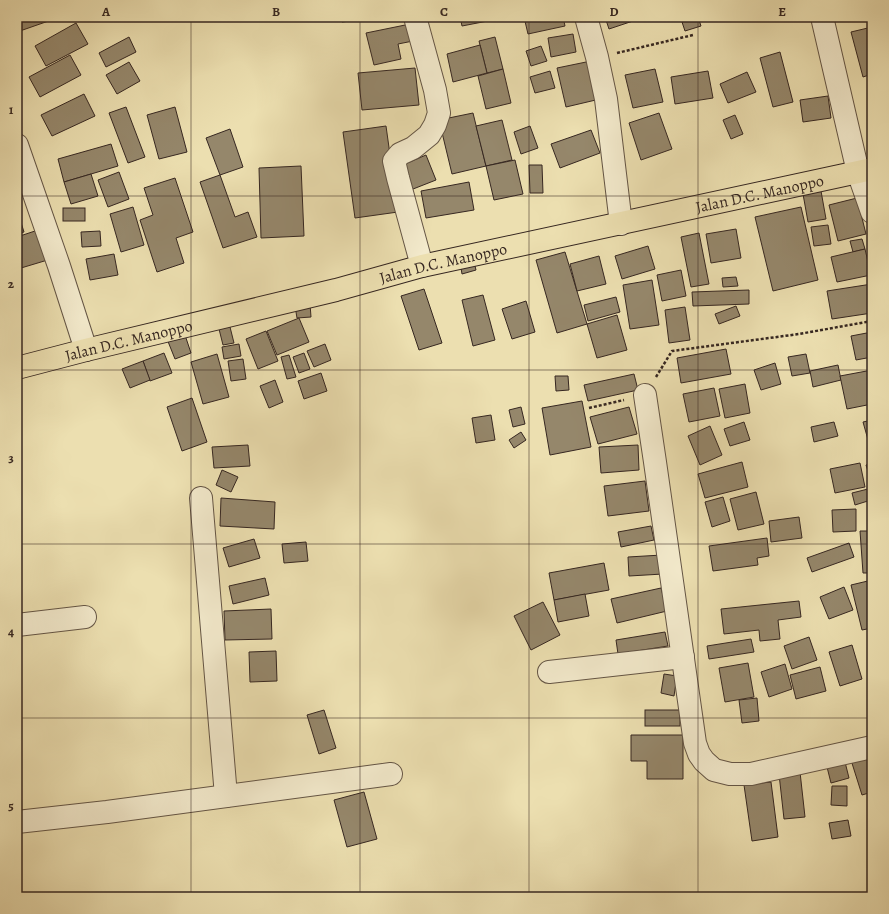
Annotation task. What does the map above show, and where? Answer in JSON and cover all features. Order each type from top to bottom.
[{"type":"highway","name":"Jalan D.C. Manoppo","points":[[17,368],[336,290],[422,266],[865,171]]},
{"type":"street","points":[[416,17],[435,90],[439,113],[435,126],[429,135],[413,148],[400,154],[394,162],[422,266]]},
{"type":"street","points":[[586,17],[606,99],[620,224]]},
{"type":"street","points":[[822,17],[865,171],[872,212]]},
{"type":"street","points":[[17,145],[86,350]]},
{"type":"street","points":[[645,395],[656,462],[695,743],[699,754],[714,770],[730,774],[751,774],[872,747]]},
{"type":"street","points":[[202,498],[226,796]]},
{"type":"street","points":[[17,625],[85,617]]},
{"type":"street","points":[[549,672],[683,657]]},
{"type":"street","points":[[17,822],[107,812],[391,774]]},
{"type":"path","points":[[597,58],[693,36]]},
{"type":"path","points":[[589,408],[645,395],[672,351],[799,334],[872,320]]},
{"type":"building","points":[[17,17],[60,17],[17,32]]},
{"type":"building","points":[[342,17],[383,17],[342,22]]},
{"type":"building","points":[[460,17],[498,17],[498,19],[462,26]]},
{"type":"building","points":[[524,17],[563,17],[565,26],[528,34]]},
{"type":"building","points":[[605,17],[645,17],[609,29]]},
{"type":"building","points":[[698,17],[701,26],[685,31],[682,22]]},
{"type":"building","points":[[848,17],[858,17],[849,20]]},
{"type":"building","points":[[76,23],[88,44],[46,66],[35,46]]},
{"type":"building","points":[[415,23],[418,40],[398,44],[401,59],[374,65],[366,33]]},
{"type":"building","points":[[872,27],[872,74],[863,77],[851,32]]},
{"type":"building","points":[[573,34],[576,52],[551,57],[548,38]]},
{"type":"building","points":[[129,37],[136,52],[106,67],[99,53]]},
{"type":"building","points":[[495,37],[503,69],[487,73],[479,41]]},
{"type":"building","points":[[480,45],[487,73],[453,82],[447,54]]},
{"type":"building","points":[[541,46],[547,61],[531,66],[526,51]]},
{"type":"building","points":[[780,52],[793,102],[773,107],[760,58]]},
{"type":"building","points":[[70,55],[81,75],[40,97],[29,77]]},
{"type":"building","points":[[591,61],[600,99],[566,107],[557,68]]},
{"type":"building","points":[[129,62],[140,81],[117,94],[106,75]]},
{"type":"building","points":[[415,68],[419,105],[362,110],[358,73]]},
{"type":"building","points":[[503,69],[511,103],[486,109],[478,76]]},
{"type":"building","points":[[655,69],[663,102],[633,108],[625,75]]},
{"type":"building","points":[[550,71],[555,88],[535,93],[530,77]]},
{"type":"building","points":[[708,71],[713,98],[675,104],[671,77]]},
{"type":"building","points":[[747,72],[756,92],[728,103],[720,84]]},
{"type":"building","points":[[84,94],[95,116],[52,136],[41,115]]},
{"type":"building","points":[[828,96],[831,118],[803,122],[800,100]]},
{"type":"building","points":[[126,107],[145,157],[128,163],[109,113]]},
{"type":"building","points":[[175,107],[187,152],[159,159],[147,115]]},
{"type":"building","points":[[473,113],[486,166],[452,174],[439,120]]},
{"type":"building","points":[[659,113],[672,149],[641,160],[629,123]]},
{"type":"building","points":[[735,115],[743,134],[731,139],[723,120]]},
{"type":"building","points":[[502,120],[512,160],[486,166],[476,126]]},
{"type":"building","points":[[386,126],[398,212],[355,218],[343,132]]},
{"type":"building","points":[[530,126],[538,148],[521,154],[514,132]]},
{"type":"building","points":[[230,129],[243,167],[220,175],[206,138]]},
{"type":"building","points":[[591,130],[600,153],[560,168],[551,144]]},
{"type":"building","points":[[111,144],[118,166],[64,182],[58,159]]},
{"type":"building","points":[[426,155],[436,180],[408,191],[398,167]]},
{"type":"building","points":[[515,160],[523,194],[494,200],[486,166]]},
{"type":"building","points":[[529,165],[542,165],[543,193],[530,193]]},
{"type":"building","points":[[301,166],[304,236],[261,238],[259,168]]},
{"type":"building","points":[[119,172],[129,199],[108,207],[98,180]]},
{"type":"building","points":[[91,174],[98,196],[71,204],[64,182]]},
{"type":"building","points":[[220,175],[235,217],[248,212],[257,237],[223,248],[200,182]]},
{"type":"building","points":[[175,178],[193,232],[176,238],[184,263],[157,272],[140,220],[153,215],[144,188]]},
{"type":"building","points":[[469,182],[474,210],[426,218],[421,191]]},
{"type":"building","points":[[821,191],[826,219],[808,222],[803,194]]},
{"type":"building","points":[[857,198],[866,234],[838,241],[829,205]]},
{"type":"building","points":[[133,207],[144,245],[121,252],[110,214]]},
{"type":"building","points":[[801,207],[818,280],[773,291],[755,217]]},
{"type":"building","points":[[63,208],[85,208],[85,221],[63,221]]},
{"type":"building","points":[[17,213],[24,232],[17,234]]},
{"type":"building","points":[[828,225],[831,244],[814,246],[811,227]]},
{"type":"building","points":[[41,229],[51,259],[21,268],[17,256],[17,237]]},
{"type":"building","points":[[736,229],[741,258],[711,263],[706,234]]},
{"type":"building","points":[[100,231],[101,246],[82,247],[81,232]]},
{"type":"building","points":[[699,233],[709,284],[691,287],[681,237]]},
{"type":"building","points":[[862,239],[865,249],[853,252],[850,241]]},
{"type":"building","points":[[648,246],[655,269],[622,279],[615,256]]},
{"type":"building","points":[[865,249],[871,275],[837,282],[831,257]]},
{"type":"building","points":[[565,252],[587,324],[557,333],[536,260]]},
{"type":"building","points":[[114,254],[118,275],[90,280],[86,259]]},
{"type":"building","points":[[599,256],[606,284],[577,291],[570,264]]},
{"type":"building","points":[[473,258],[476,270],[462,274],[460,262]]},
{"type":"building","points":[[681,270],[686,296],[662,301],[657,275]]},
{"type":"building","points":[[736,277],[738,286],[723,287],[722,278]]},
{"type":"building","points":[[652,280],[659,325],[630,329],[623,285]]},
{"type":"building","points":[[872,284],[872,313],[832,319],[827,291]]},
{"type":"building","points":[[424,289],[442,343],[419,350],[401,296]]},
{"type":"building","points":[[749,290],[749,304],[693,306],[692,292]]},
{"type":"building","points":[[483,295],[495,340],[473,346],[462,300]]},
{"type":"building","points":[[616,297],[620,312],[588,321],[584,305]]},
{"type":"building","points":[[526,301],[535,332],[512,339],[502,309]]},
{"type":"building","points":[[310,304],[311,317],[297,318],[295,306]]},
{"type":"building","points":[[736,306],[740,316],[719,324],[715,314]]},
{"type":"building","points":[[685,307],[690,340],[669,343],[665,310]]},
{"type":"building","points":[[617,315],[627,350],[597,358],[587,324]]},
{"type":"building","points":[[299,318],[309,342],[277,355],[267,331]]},
{"type":"building","points":[[228,319],[234,343],[223,345],[217,321]]},
{"type":"building","points":[[266,331],[278,361],[258,369],[246,339]]},
{"type":"building","points":[[184,332],[191,353],[175,359],[167,339]]},
{"type":"building","points":[[872,332],[872,357],[856,360],[851,336]]},
{"type":"building","points":[[239,344],[241,356],[224,359],[222,347]]},
{"type":"building","points":[[325,344],[331,360],[314,367],[307,351]]},
{"type":"building","points":[[726,349],[731,374],[681,383],[677,358]]},
{"type":"building","points":[[164,353],[172,373],[150,381],[143,361]]},
{"type":"building","points":[[304,353],[310,369],[299,373],[293,357]]},
{"type":"building","points":[[217,354],[229,397],[203,404],[191,362]]},
{"type":"building","points":[[806,354],[810,373],[792,376],[788,357]]},
{"type":"building","points":[[289,355],[296,377],[287,379],[281,357]]},
{"type":"building","points":[[243,359],[246,379],[231,381],[228,361]]},
{"type":"building","points":[[143,361],[150,380],[130,388],[122,369]]},
{"type":"building","points":[[775,363],[781,384],[761,390],[754,370]]},
{"type":"building","points":[[838,365],[841,380],[813,387],[810,371]]},
{"type":"building","points":[[872,370],[872,404],[847,409],[840,376]]},
{"type":"building","points":[[321,373],[327,391],[304,399],[298,381]]},
{"type":"building","points":[[634,374],[638,390],[588,401],[584,385]]},
{"type":"building","points":[[555,376],[568,376],[569,390],[556,391]]},
{"type":"building","points":[[275,380],[283,402],[269,408],[260,386]]},
{"type":"building","points":[[745,384],[750,413],[725,418],[719,389]]},
{"type":"building","points":[[714,388],[720,416],[689,422],[683,394]]},
{"type":"building","points":[[192,398],[207,442],[182,451],[167,407]]},
{"type":"building","points":[[582,401],[591,447],[550,455],[542,408]]},
{"type":"building","points":[[521,407],[525,424],[513,427],[509,410]]},
{"type":"building","points":[[629,407],[637,434],[598,444],[590,417]]},
{"type":"building","points":[[491,415],[495,440],[476,443],[472,418]]},
{"type":"building","points":[[872,420],[872,454],[863,422]]},
{"type":"building","points":[[744,422],[750,440],[730,446],[724,429]]},
{"type":"building","points":[[834,422],[838,436],[814,442],[811,427]]},
{"type":"building","points":[[710,426],[722,455],[700,465],[688,436]]},
{"type":"building","points":[[521,432],[526,440],[514,448],[509,440]]},
{"type":"building","points":[[248,445],[250,466],[214,468],[212,447]]},
{"type":"building","points":[[638,445],[639,470],[601,473],[599,447]]},
{"type":"building","points":[[742,462],[748,487],[705,498],[698,474]]},
{"type":"building","points":[[860,463],[865,487],[835,493],[830,469]]},
{"type":"building","points":[[872,463],[872,485],[866,465]]},
{"type":"building","points":[[222,470],[238,477],[231,492],[216,485]]},
{"type":"building","points":[[645,481],[649,511],[608,516],[604,486]]},
{"type":"building","points":[[868,489],[871,500],[855,505],[852,493]]},
{"type":"building","points":[[756,492],[764,524],[738,530],[730,499]]},
{"type":"building","points":[[723,497],[730,521],[712,527],[705,502]]},
{"type":"building","points":[[221,498],[275,502],[274,529],[220,526]]},
{"type":"building","points":[[856,509],[856,531],[833,532],[832,510]]},
{"type":"building","points":[[799,517],[802,538],[771,542],[769,521]]},
{"type":"building","points":[[651,526],[654,540],[621,547],[618,532]]},
{"type":"building","points":[[860,531],[872,531],[872,573],[863,573]]},
{"type":"building","points":[[767,538],[769,556],[757,558],[758,565],[713,571],[709,546]]},
{"type":"building","points":[[254,539],[260,558],[229,567],[223,548]]},
{"type":"building","points":[[306,542],[308,561],[284,563],[282,544]]},
{"type":"building","points":[[849,543],[854,557],[812,572],[807,558]]},
{"type":"building","points":[[662,555],[663,574],[629,576],[628,557]]},
{"type":"building","points":[[604,563],[609,590],[554,600],[549,573]]},
{"type":"building","points":[[265,578],[269,595],[233,604],[229,586]]},
{"type":"building","points":[[872,580],[872,628],[862,630],[851,585]]},
{"type":"building","points":[[844,587],[853,610],[829,619],[820,597]]},
{"type":"building","points":[[661,588],[667,611],[617,623],[611,599]]},
{"type":"building","points":[[585,594],[589,616],[558,622],[554,600]]},
{"type":"building","points":[[799,601],[801,617],[778,620],[780,639],[760,641],[759,630],[724,634],[721,609]]},
{"type":"building","points":[[543,602],[560,635],[531,650],[514,616]]},
{"type":"building","points":[[271,609],[272,639],[225,640],[224,611]]},
{"type":"building","points":[[665,632],[668,646],[618,654],[616,640]]},
{"type":"building","points":[[809,637],[817,660],[792,669],[784,646]]},
{"type":"building","points":[[751,639],[754,652],[709,659],[707,646]]},
{"type":"building","points":[[852,645],[862,679],[840,686],[829,652]]},
{"type":"building","points":[[276,651],[277,681],[250,682],[249,652]]},
{"type":"building","points":[[748,663],[754,697],[725,702],[719,668]]},
{"type":"building","points":[[785,664],[792,689],[769,697],[761,672]]},
{"type":"building","points":[[820,667],[826,691],[796,699],[790,675]]},
{"type":"building","points":[[664,674],[677,676],[674,696],[661,693]]},
{"type":"building","points":[[757,698],[759,721],[742,723],[739,700]]},
{"type":"building","points":[[324,710],[336,748],[319,754],[307,715]]},
{"type":"building","points":[[645,710],[680,710],[680,726],[645,726]]},
{"type":"building","points":[[631,735],[683,735],[683,779],[647,779],[647,761],[631,761]]},
{"type":"building","points":[[872,754],[872,792],[862,795],[851,760]]},
{"type":"building","points":[[844,758],[849,778],[831,783],[826,763]]},
{"type":"building","points":[[800,772],[805,817],[784,819],[779,774]]},
{"type":"building","points":[[771,782],[778,837],[752,841],[744,785]]},
{"type":"building","points":[[832,786],[847,786],[847,806],[831,805]]},
{"type":"building","points":[[364,792],[377,839],[347,847],[334,800]]},
{"type":"building","points":[[848,820],[851,836],[832,839],[829,823]]}]
